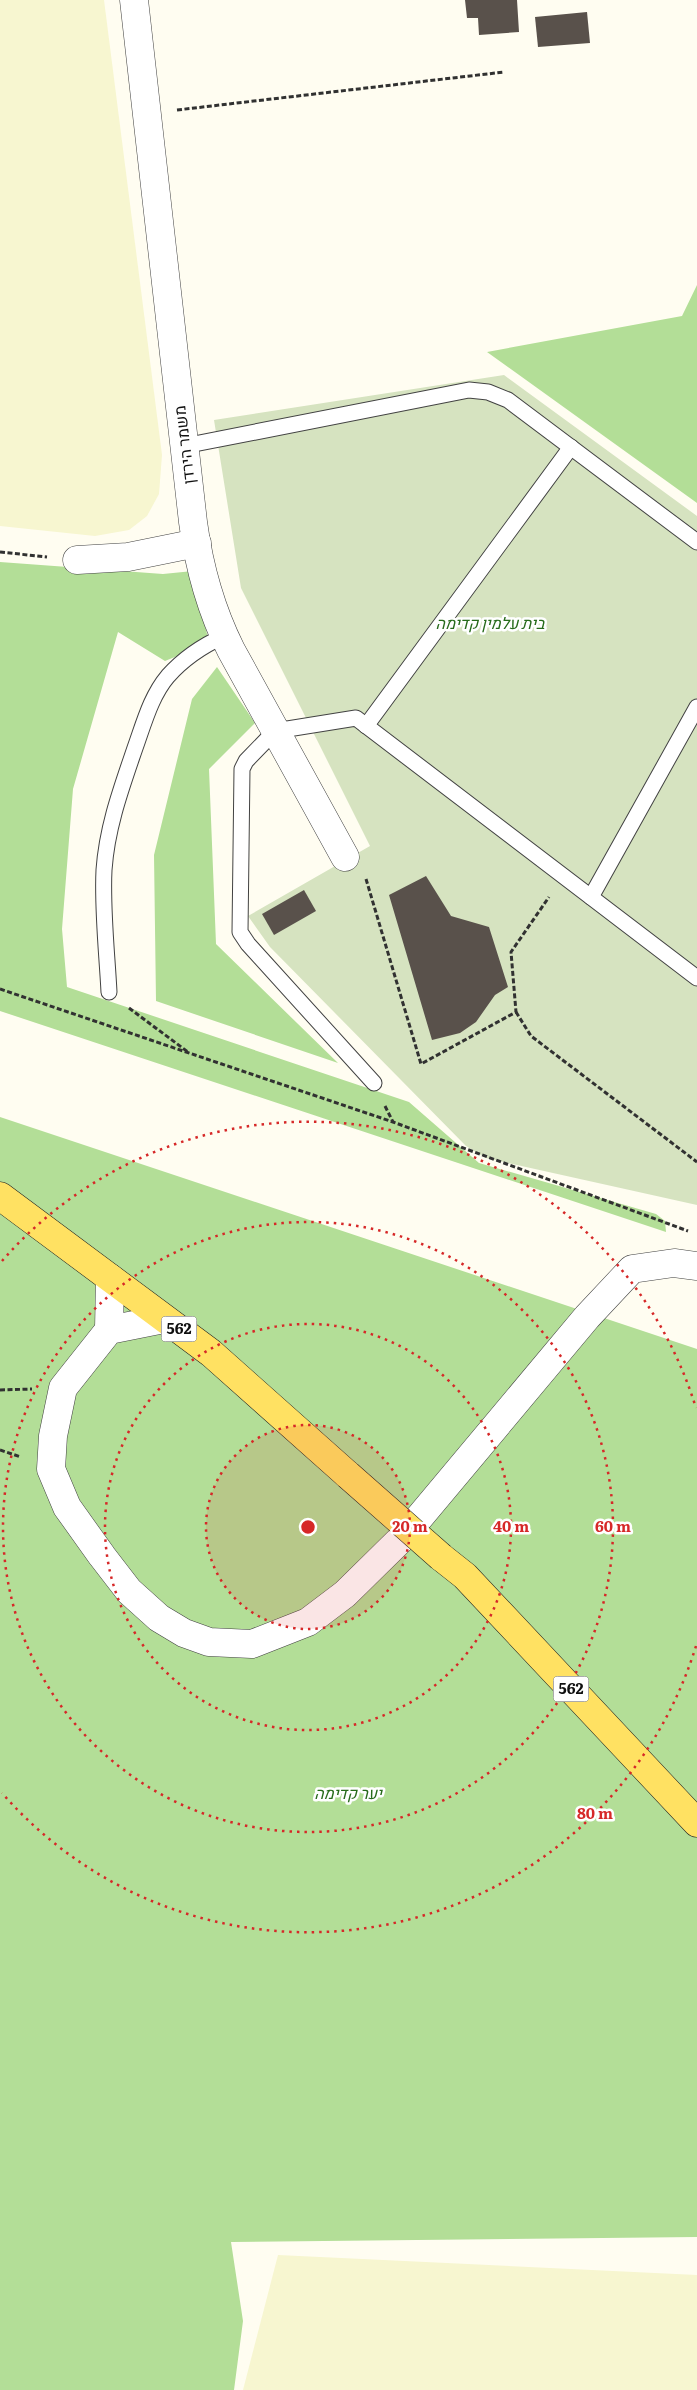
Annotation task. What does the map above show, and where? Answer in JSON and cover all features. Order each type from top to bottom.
[{"type":"main road","name":"562","points":[[0,1196],[211,1353],[465,1576],[697,1823]]},
{"type":"street","name":"משמר הירדן","points":[[134,0],[184,446],[196,543],[204,578],[224,636],[346,857]]},
{"type":"street","points":[[77,560],[140,556],[196,543]]},
{"type":"street","points":[[110,1278],[109,1330],[64,1388],[53,1436],[51,1469],[67,1507],[129,1591],[159,1618],[184,1633],[209,1642],[252,1644],[308,1622],[345,1594],[396,1543],[587,1317],[632,1269],[674,1263],[697,1266]]},
{"type":"street","points":[[109,1330],[164,1318]]},
{"type":"lane","points":[[184,446],[469,390],[488,392],[508,400],[697,542]]},
{"type":"lane","points":[[366,726],[571,447]]},
{"type":"lane","points":[[109,992],[104,872],[109,827],[114,808],[146,718],[161,686],[192,654],[224,636]]},
{"type":"lane","points":[[591,897],[697,707]]},
{"type":"lane","points":[[374,1083],[248,944],[240,932],[242,769],[246,761],[275,731],[356,718],[697,978]]},
{"type":"path","points":[[147,113],[504,72]]},
{"type":"path","points":[[0,552],[77,560]]},
{"type":"path","points":[[346,857],[364,873],[421,1064],[516,1012]]},
{"type":"path","points":[[564,876],[511,952],[516,1012],[530,1036],[697,1162]]},
{"type":"path","points":[[0,988],[393,1122],[684,1230]]},
{"type":"path","points":[[109,992],[190,1054]]},
{"type":"green space","points":[[0,0],[104,0],[162,455],[159,494],[147,516],[129,530],[95,536],[0,526]]},
{"type":"green space","points":[[697,285],[697,503],[487,352],[682,316]]},
{"type":"green space","name":"בית עלמין קדימה","points":[[504,375],[697,516],[697,1205],[486,1158],[466,1146],[270,947],[248,916],[370,846],[241,588],[214,420]]},
{"type":"green space","points":[[0,562],[163,574],[193,571],[209,643],[165,661],[118,632],[73,789],[62,929],[67,987],[409,1102],[479,1163],[656,1214],[665,1221],[666,1232],[0,1011]]},
{"type":"green space","points":[[217,667],[255,723],[209,769],[216,944],[338,1063],[156,1001],[154,855],[192,699]]},
{"type":"green space","name":"יער קדימה","points":[[0,1117],[697,1349],[697,2237],[231,2242],[243,2321],[234,2390],[0,2390]]},
{"type":"green space","points":[[278,2255],[697,2275],[697,2390],[243,2390]]},
{"type":"building","points":[[465,0],[517,0],[519,32],[479,35],[478,18],[467,18]]},
{"type":"building","points":[[587,12],[590,43],[538,47],[535,17]]},
{"type":"building","points":[[426,876],[451,916],[489,927],[508,987],[495,995],[476,1022],[460,1033],[432,1040],[389,895]]},
{"type":"building","points":[[304,890],[316,911],[274,935],[262,914]]}]
